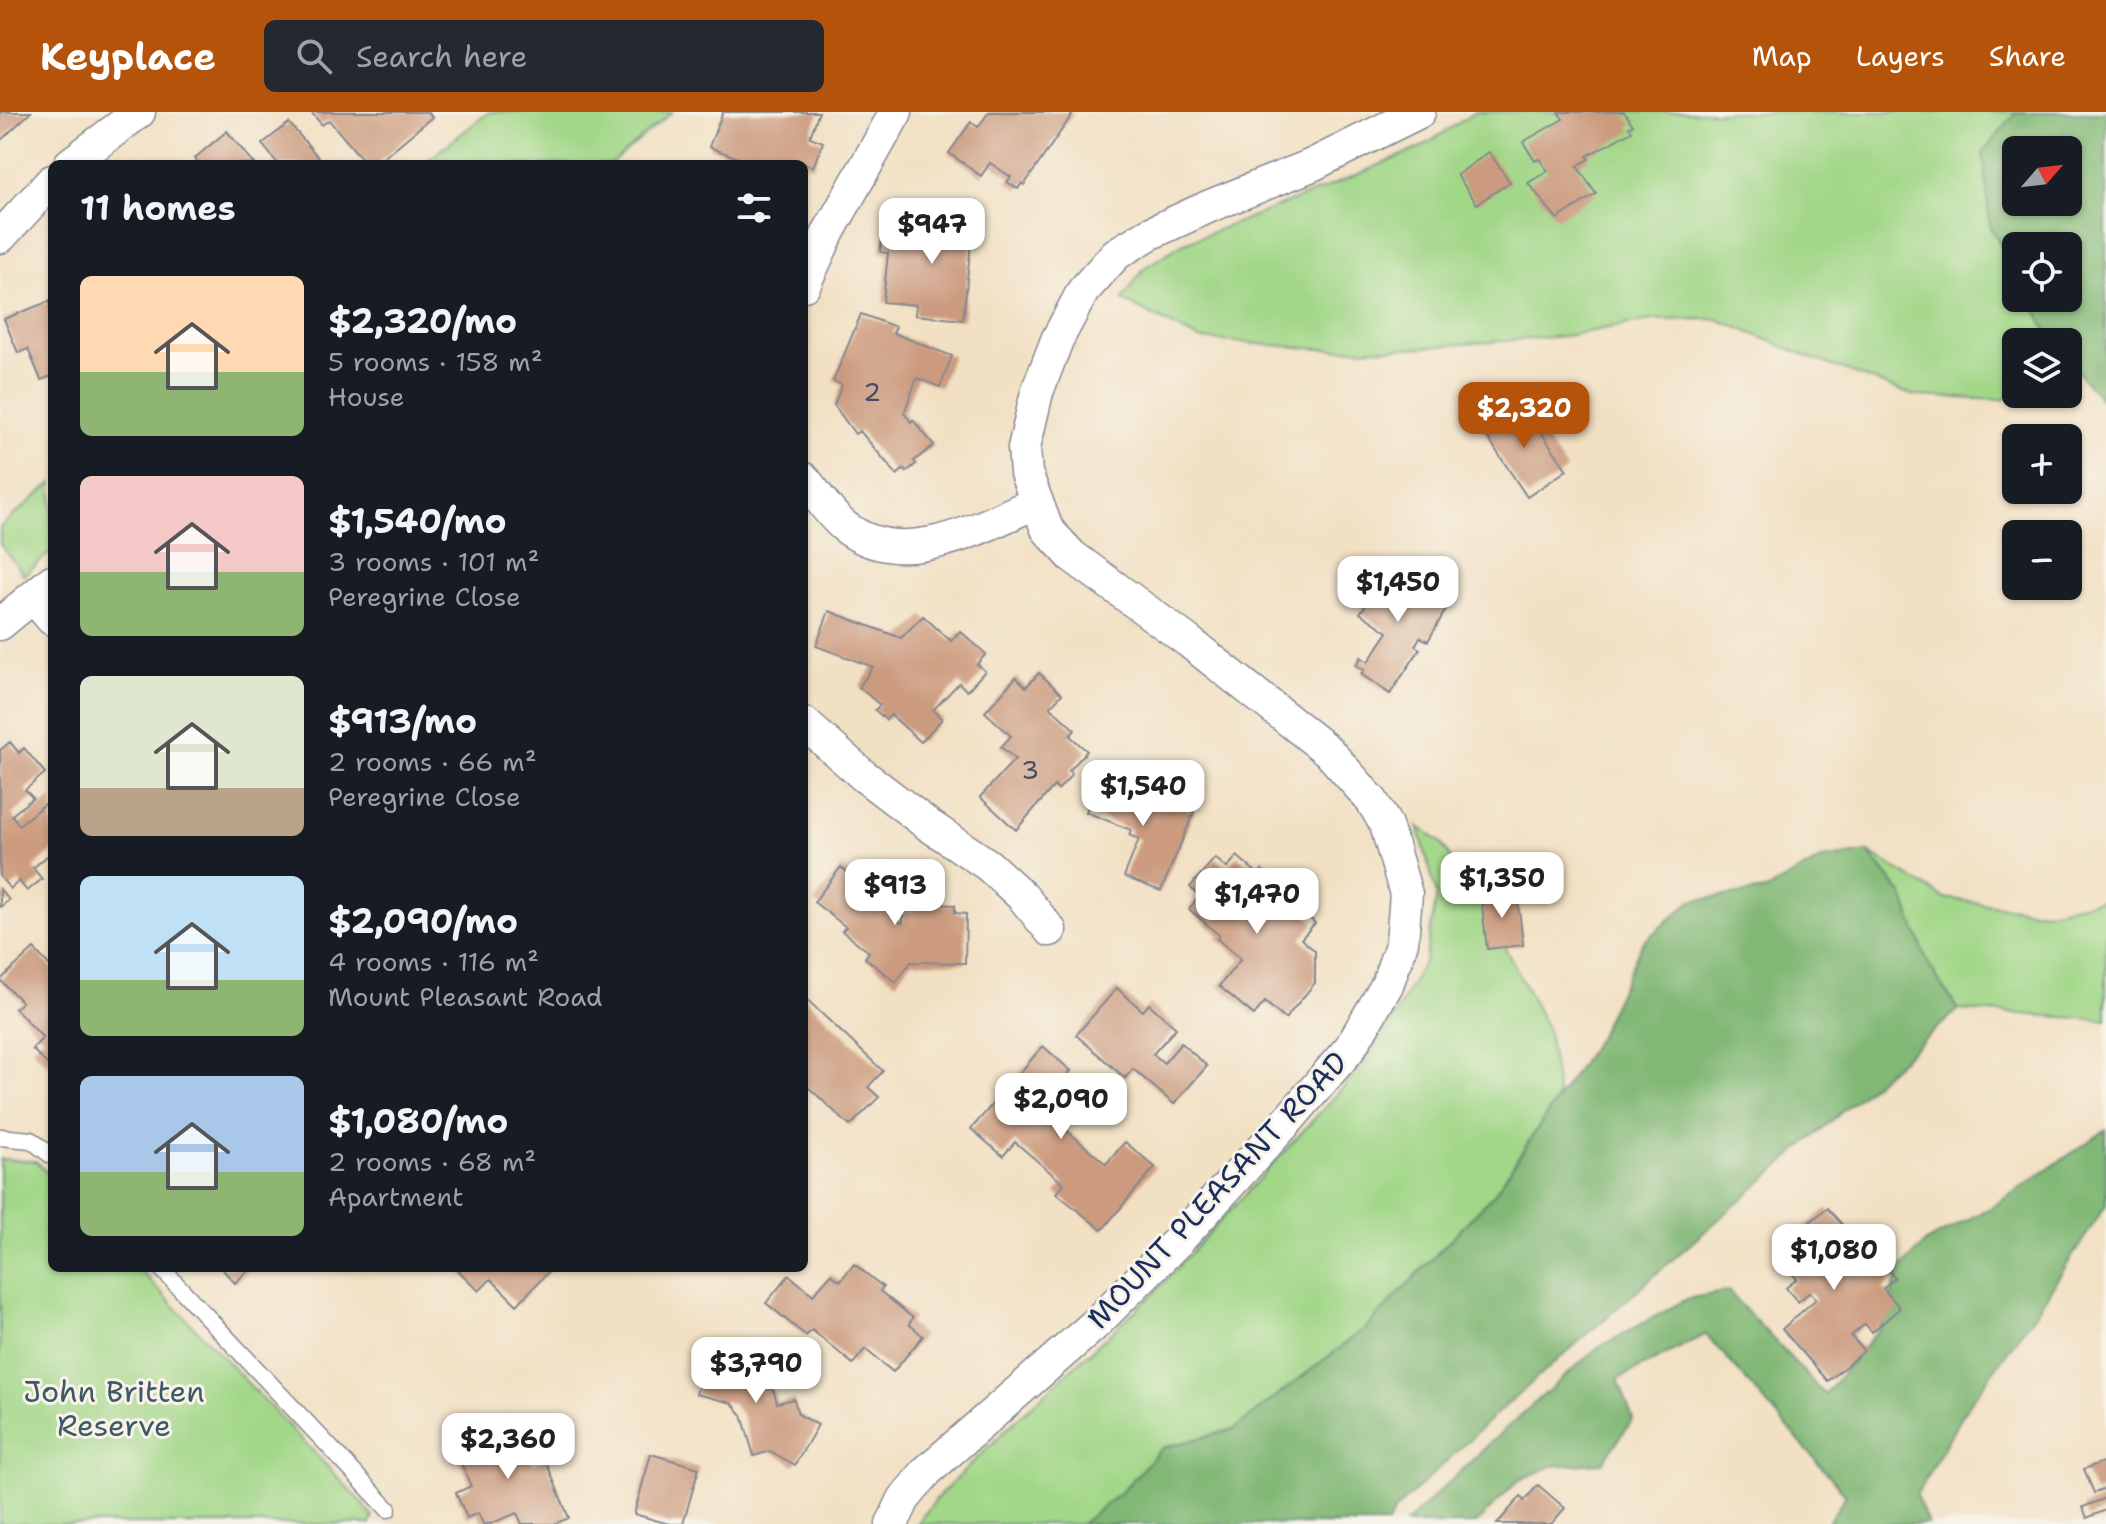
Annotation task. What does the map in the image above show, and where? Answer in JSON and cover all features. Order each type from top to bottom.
[{"type":"street","points":[[75,160],[139,112]]},
{"type":"street","points":[[808,276],[828,233],[896,112]]},
{"type":"street","name":"MOUNT PLEASANT ROAD","points":[[892,1524],[904,1499],[927,1471],[1093,1326],[1177,1242],[1350,1048],[1387,985],[1402,942],[1406,894],[1386,825],[1372,801],[1328,751],[1072,556],[1047,529],[1026,473],[1024,448],[1037,392],[1057,340],[1083,291],[1116,254],[1149,234],[1312,165],[1419,112]]},
{"type":"street","points":[[0,237],[48,185]]},
{"type":"street","points":[[809,495],[844,526],[868,540],[902,547],[945,541],[1037,502]]},
{"type":"street","points":[[0,624],[46,599]]},
{"type":"street","points":[[808,727],[864,776],[988,865],[1022,896],[1050,930]]},
{"type":"lane","points":[[0,1137],[31,1140],[48,1153]]},
{"type":"lane","points":[[165,1272],[388,1509]]},
{"type":"green space","points":[[489,112],[672,112],[616,160],[428,160]]},
{"type":"green space","points":[[1475,112],[2106,112],[2091,355],[2082,360],[2082,328],[2002,328],[2002,400],[1915,396],[1717,319],[1652,320],[1565,336],[1415,348],[1319,349],[1199,339],[1122,300],[1144,268],[1182,244],[1422,147]]},
{"type":"green space","points":[[2016,112],[2106,112],[2106,406],[2082,377],[2082,328],[2045,328],[2037,312],[2082,312],[2082,232],[2002,232],[2002,248],[1990,226],[1983,152]]},
{"type":"green space","points":[[48,486],[48,554],[24,575],[0,544],[0,527]]},
{"type":"green space","points":[[1418,826],[1440,842],[1487,914],[1548,1030],[1558,1097],[1494,1194],[1367,1327],[1234,1429],[1162,1448],[1121,1492],[1081,1524],[917,1524],[936,1499],[1016,1420],[1151,1296],[1350,1080],[1394,1017],[1425,960],[1437,895]]},
{"type":"green space","points":[[1868,852],[1944,898],[2043,912],[2106,899],[2106,1020],[1958,1010],[1928,963],[1902,894]]},
{"type":"green space","points":[[1868,852],[1902,894],[1928,963],[1958,1010],[1496,1414],[1395,1510],[1387,1524],[1081,1524],[1121,1492],[1162,1448],[1234,1429],[1367,1327],[1494,1194],[1598,1038],[1642,943],[1691,901],[1766,890],[1821,859]]},
{"type":"green space","points":[[2106,1130],[2106,1205],[2036,1312],[1967,1407],[1916,1495],[1928,1524],[1827,1524],[1846,1495],[1706,1334],[1618,1379],[1633,1419],[1602,1463],[1552,1466],[1519,1480],[1475,1524],[1405,1524],[1504,1430],[1596,1349],[1687,1299],[1728,1291],[1825,1395],[1882,1325],[1900,1269],[1927,1241],[1992,1207]]},
{"type":"green space","name":"John Britten Reserve","points":[[0,1159],[36,1161],[48,1174],[48,1272],[142,1272],[373,1517],[370,1524],[0,1524]]},
{"type":"building","points":[[0,112],[31,112],[0,141]]},
{"type":"building","points":[[311,112],[428,112],[432,117],[381,160],[363,160],[329,120],[322,125]]},
{"type":"building","points":[[723,112],[819,112],[810,137],[823,142],[813,167],[808,165],[808,160],[743,160],[709,147]]},
{"type":"building","points":[[989,112],[1074,112],[1024,185],[1022,183],[1018,189],[1007,182],[1011,177],[990,163],[981,176],[949,153],[971,122],[978,127]]},
{"type":"building","points":[[1558,112],[1624,112],[1633,125],[1629,127],[1632,131],[1587,156],[1589,159],[1577,166],[1596,194],[1557,219],[1528,183],[1548,171],[1539,159],[1535,161],[1523,142],[1563,119]]},
{"type":"building","points":[[289,123],[321,160],[275,160],[262,144]]},
{"type":"building","points":[[227,131],[251,160],[196,160]]},
{"type":"building","points":[[1489,152],[1510,182],[1477,204],[1457,175]]},
{"type":"building","points":[[925,208],[974,213],[963,320],[915,315],[916,305],[883,302],[888,253],[880,252],[882,238],[921,242]]},
{"type":"building","points":[[48,302],[48,377],[41,380],[28,349],[18,353],[4,319]]},
{"type":"building","points":[[861,314],[896,327],[893,333],[952,356],[940,387],[917,378],[904,413],[934,445],[914,461],[916,464],[897,475],[860,431],[855,434],[834,405],[842,385],[833,381]]},
{"type":"building","points":[[1521,403],[1567,470],[1527,497],[1482,429]]},
{"type":"building","points":[[1384,565],[1403,577],[1406,573],[1425,586],[1424,589],[1449,604],[1428,641],[1420,637],[1415,646],[1420,649],[1390,694],[1361,674],[1364,670],[1356,665],[1361,657],[1368,662],[1388,632],[1360,613],[1367,603],[1361,599]]},
{"type":"building","points":[[829,611],[901,638],[923,616],[951,641],[960,631],[986,654],[977,664],[985,671],[967,691],[959,683],[933,710],[942,719],[921,742],[891,715],[886,720],[875,710],[880,705],[859,687],[873,667],[816,646]]},
{"type":"building","points":[[1039,673],[1062,694],[1050,707],[1075,730],[1070,736],[1087,751],[1069,771],[1072,774],[1058,790],[1054,786],[1016,830],[980,797],[1015,759],[1001,747],[1011,736],[985,712],[1016,677],[1026,687]]},
{"type":"building","points":[[10,742],[19,753],[24,748],[45,773],[25,790],[33,798],[12,815],[19,825],[48,801],[48,855],[33,868],[42,879],[27,891],[19,881],[10,889],[0,876],[0,750]]},
{"type":"building","points":[[1102,774],[1194,812],[1161,891],[1124,877],[1139,839],[1129,835],[1131,830],[1086,812]]},
{"type":"building","points":[[1237,856],[1258,874],[1262,870],[1295,899],[1292,902],[1315,923],[1301,939],[1315,951],[1315,983],[1285,1019],[1265,1002],[1254,1015],[1219,986],[1241,959],[1189,909],[1199,896],[1190,887],[1215,858],[1227,868]]},
{"type":"building","points":[[841,867],[894,911],[890,915],[903,923],[903,911],[912,911],[913,903],[955,905],[955,913],[966,914],[965,963],[911,962],[896,982],[865,958],[869,952],[842,931],[846,927],[814,902]]},
{"type":"building","points":[[0,889],[9,900],[0,907]]},
{"type":"building","points":[[1517,892],[1523,945],[1487,949],[1481,896]]},
{"type":"building","points":[[34,949],[48,964],[48,1065],[32,1049],[43,1038],[15,1008],[22,1002],[0,980]]},
{"type":"building","points":[[1117,988],[1143,1011],[1149,1004],[1176,1028],[1153,1054],[1164,1063],[1181,1043],[1207,1066],[1174,1104],[1133,1069],[1125,1078],[1076,1035]]},
{"type":"building","points":[[808,1001],[883,1071],[868,1087],[879,1097],[850,1126],[808,1087]]},
{"type":"building","points":[[1043,1046],[1071,1071],[1063,1080],[1081,1095],[1058,1123],[1106,1164],[1125,1142],[1155,1167],[1102,1230],[1056,1193],[1064,1184],[1015,1142],[1003,1156],[971,1129]]},
{"type":"building","points":[[1827,1208],[1859,1243],[1862,1240],[1895,1278],[1883,1288],[1900,1308],[1872,1332],[1865,1324],[1851,1336],[1864,1351],[1828,1381],[1782,1329],[1816,1299],[1810,1292],[1798,1302],[1786,1288],[1797,1279],[1773,1253]]},
{"type":"building","points":[[854,1264],[883,1287],[880,1291],[913,1318],[909,1324],[923,1336],[893,1372],[865,1349],[853,1364],[812,1330],[806,1336],[766,1303],[789,1275],[813,1295],[831,1274],[840,1281]]},
{"type":"building","points":[[225,1272],[247,1272],[235,1283]]},
{"type":"building","points":[[460,1272],[548,1272],[517,1305],[491,1279],[479,1291]]},
{"type":"building","points":[[711,1344],[755,1357],[750,1373],[758,1374],[774,1392],[777,1403],[794,1399],[798,1414],[818,1425],[795,1465],[770,1451],[754,1456],[742,1415],[732,1403],[696,1394]]},
{"type":"building","points":[[493,1421],[501,1439],[522,1434],[533,1464],[545,1459],[569,1518],[554,1524],[522,1524],[517,1513],[483,1524],[478,1513],[467,1518],[456,1493],[471,1486],[458,1456],[474,1450],[466,1432]]},
{"type":"building","points":[[651,1454],[699,1468],[683,1524],[669,1524],[634,1514]]},
{"type":"building","points":[[2106,1461],[2106,1488],[2094,1493],[2084,1469]]},
{"type":"building","points":[[1538,1485],[1565,1508],[1551,1524],[1497,1524],[1521,1496],[1524,1501]]},
{"type":"building","points":[[2106,1498],[2106,1510],[2087,1518],[2083,1507]]}]
